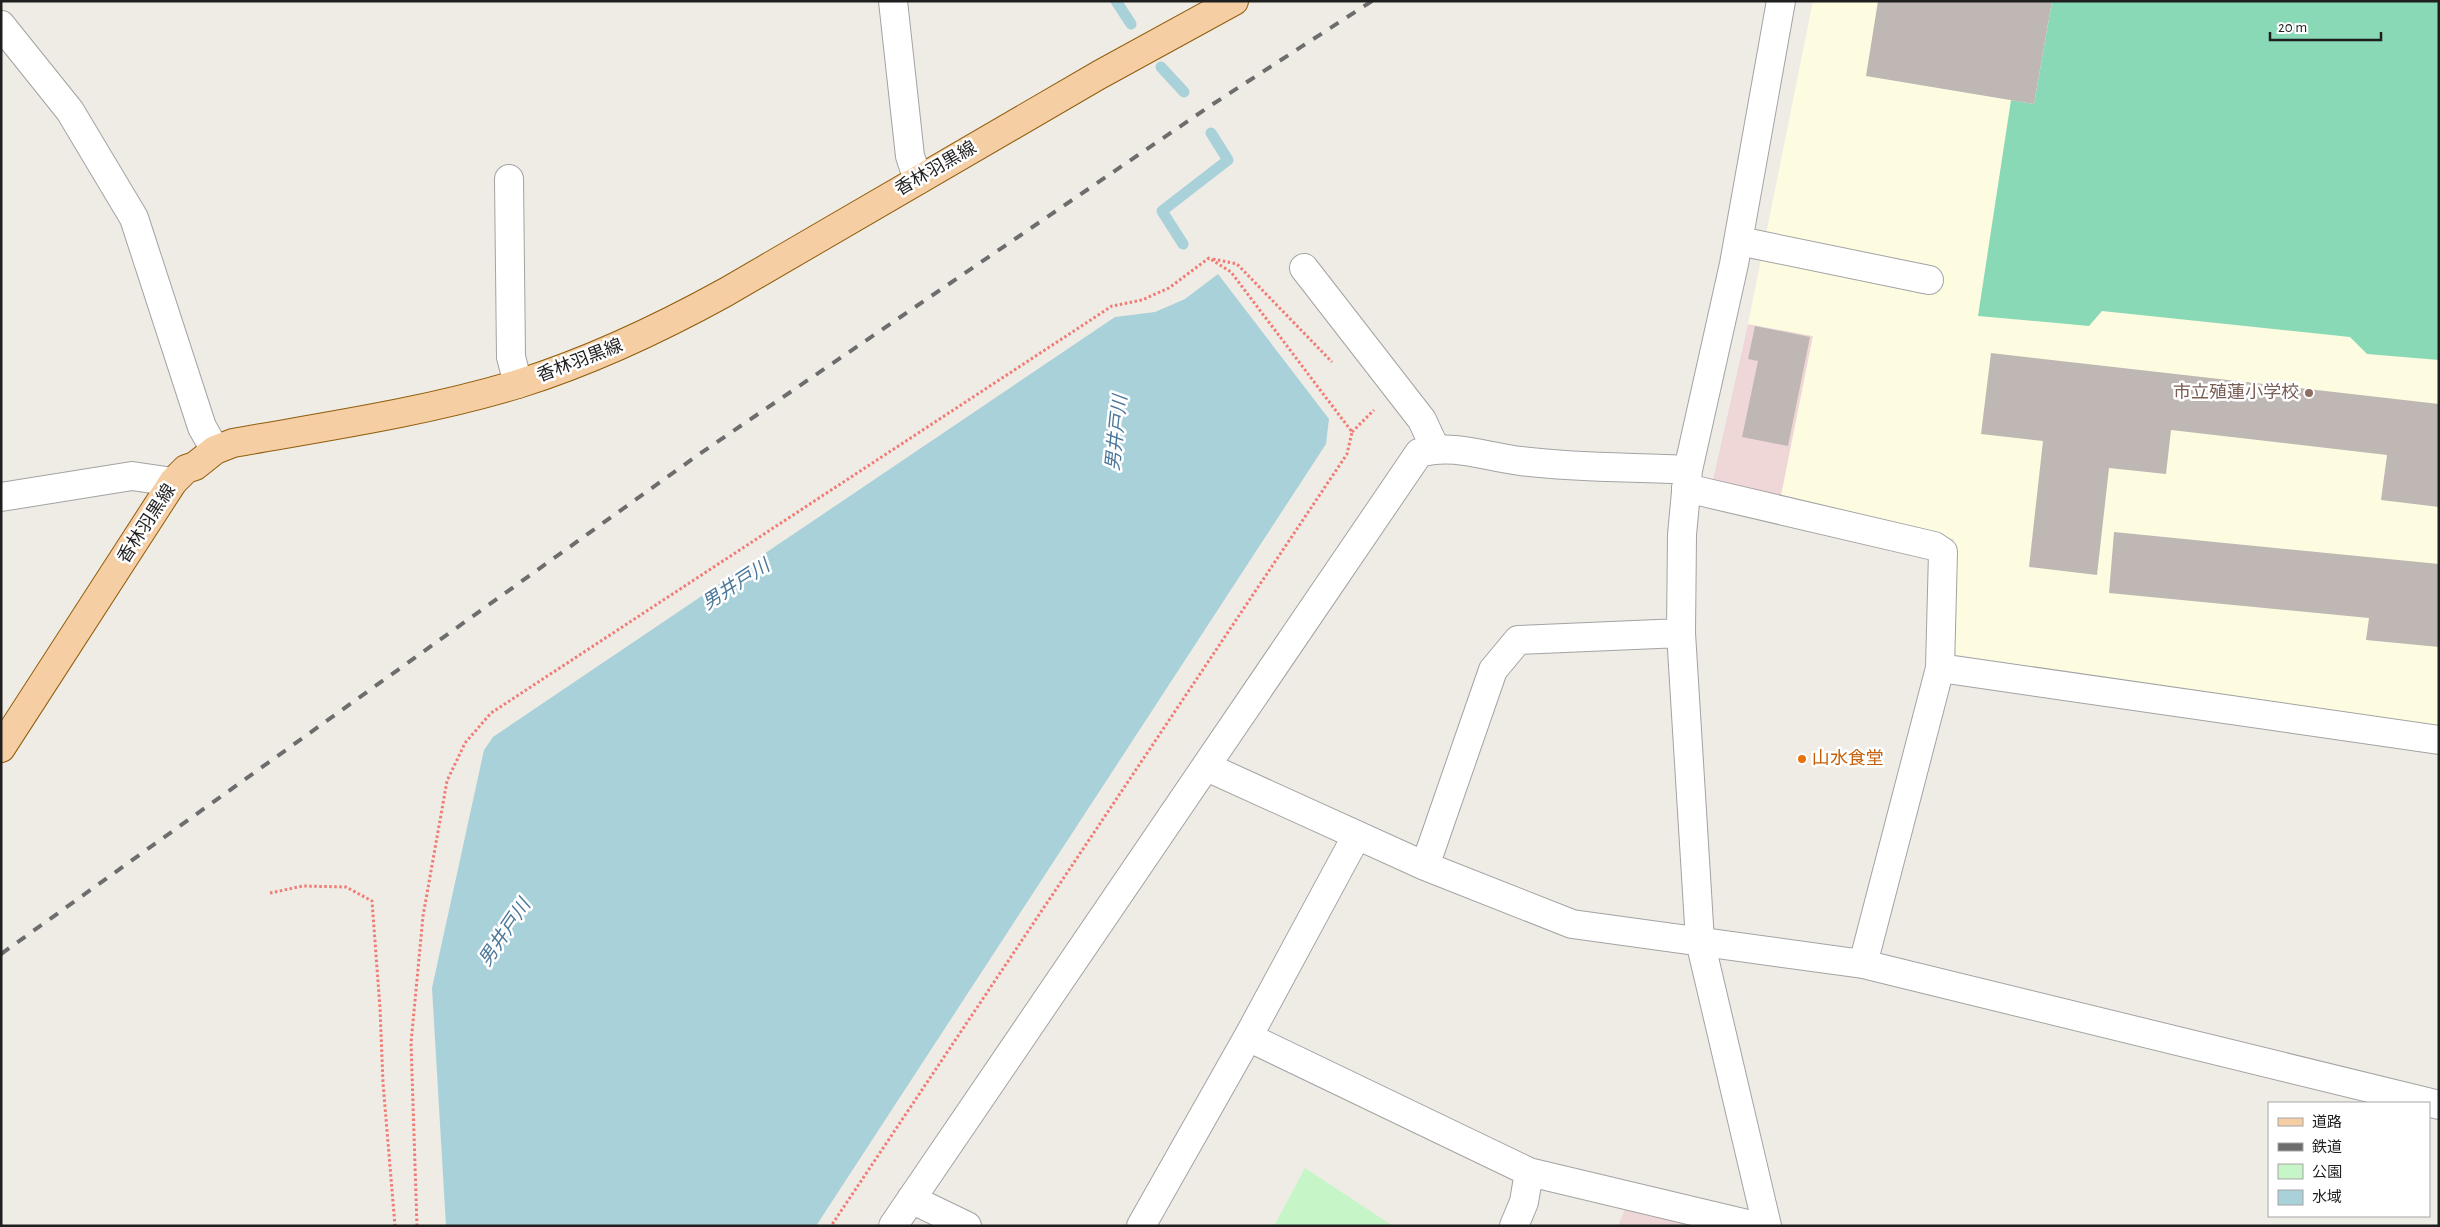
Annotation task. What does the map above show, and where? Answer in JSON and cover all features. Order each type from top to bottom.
[{"type":"main road","name":"香林羽黒線","points":[[2,746],[173,482],[186,469],[195,466],[215,450],[233,443],[444,404],[518,384],[620,347],[670,323],[1099,75],[1234,1]]},
{"type":"street","points":[[893,1],[910,156],[918,180]]},
{"type":"street","points":[[1767,1226],[1700,942],[1681,633],[1682,536],[1687,479],[1739,241],[1781,1]]},
{"type":"street","points":[[1,25],[70,111],[134,218],[202,427],[215,450]]},
{"type":"street","points":[[509,179],[510,357],[518,384]]},
{"type":"street","points":[[1739,241],[1929,280]]},
{"type":"street","points":[[1304,268],[1422,420],[1435,448]]},
{"type":"street","points":[[893,1226],[1207,767],[1419,452],[1435,448],[1460,449],[1519,461],[1687,479],[1934,546],[1943,552],[1940,668],[1863,964]]},
{"type":"street","points":[[1,497],[132,476],[173,482]]},
{"type":"street","points":[[1425,866],[1493,670],[1518,640],[1681,633]]},
{"type":"street","points":[[1940,668],[2439,740]]},
{"type":"street","points":[[1207,767],[1425,866],[1572,924],[1863,964],[2427,1102]]},
{"type":"street","points":[[1141,1226],[1248,1037],[1357,835]]},
{"type":"street","points":[[1248,1037],[1529,1172],[1756,1226]]},
{"type":"street","points":[[1514,1226],[1524,1202],[1529,1172]]},
{"type":"street","points":[[911,1199],[967,1226]]},
{"type":"path","points":[[417,1226],[411,1043],[423,916],[447,781],[465,743],[491,713],[1112,306],[1142,300],[1169,288],[1209,258],[1237,264],[1334,365]]},
{"type":"path","points":[[1209,258],[1230,272],[1352,432]]},
{"type":"path","points":[[831,1226],[1347,454],[1352,432],[1376,408],[1382,414]]},
{"type":"path","points":[[270,893],[302,886],[346,887],[372,901],[380,1008],[383,1083],[395,1226]]},
{"type":"shaded area","points":[[1813,1],[2439,1],[2439,729],[1951,654],[1954,539],[1780,501],[1813,336],[1748,324]]},
{"type":"shaded area","points":[[1748,324],[1813,336],[1780,501],[1713,480]]},
{"type":"shaded area","points":[[1628,1202],[1726,1226],[1618,1226]]},
{"type":"green space","points":[[2052,1],[2439,1],[2439,360],[2367,354],[2350,337],[2102,311],[2089,326],[1978,316],[2011,100],[2034,104]]},
{"type":"green space","points":[[1305,1168],[1393,1226],[1274,1226]]},
{"type":"water","points":[[1218,274],[1329,419],[1326,444],[816,1226],[446,1226],[432,988],[484,750],[493,737],[1115,317],[1155,312],[1185,299]]},
{"type":"building","points":[[1878,1],[2052,1],[2034,104],[1866,76]]},
{"type":"building","points":[[1755,326],[1810,337],[1788,446],[1742,437],[1758,361],[1748,359]]},
{"type":"building","points":[[1991,353],[2439,404],[2439,507],[2381,500],[2387,455],[2171,430],[2166,474],[2109,468],[2097,575],[2029,567],[2043,441],[1981,434]]},
{"type":"building","points":[[2114,532],[2439,564],[2439,647],[2366,640],[2369,618],[2109,593]]},
{"type":"waterway","name":"男井戸川","points":[[1116,1],[1131,24]]},
{"type":"waterway","name":"男井戸川","points":[[1161,67],[1184,92]]},
{"type":"waterway","name":"男井戸川","points":[[1183,244],[1162,211],[1228,160],[1211,133]]},
{"type":"railway","points":[[1,954],[698,455],[1213,104],[1372,1]]},
{"type":"place","name":"市立殖蓮小学校","points":[[2309,393]]},
{"type":"place","name":"山水食堂","points":[[1802,759]]}]
